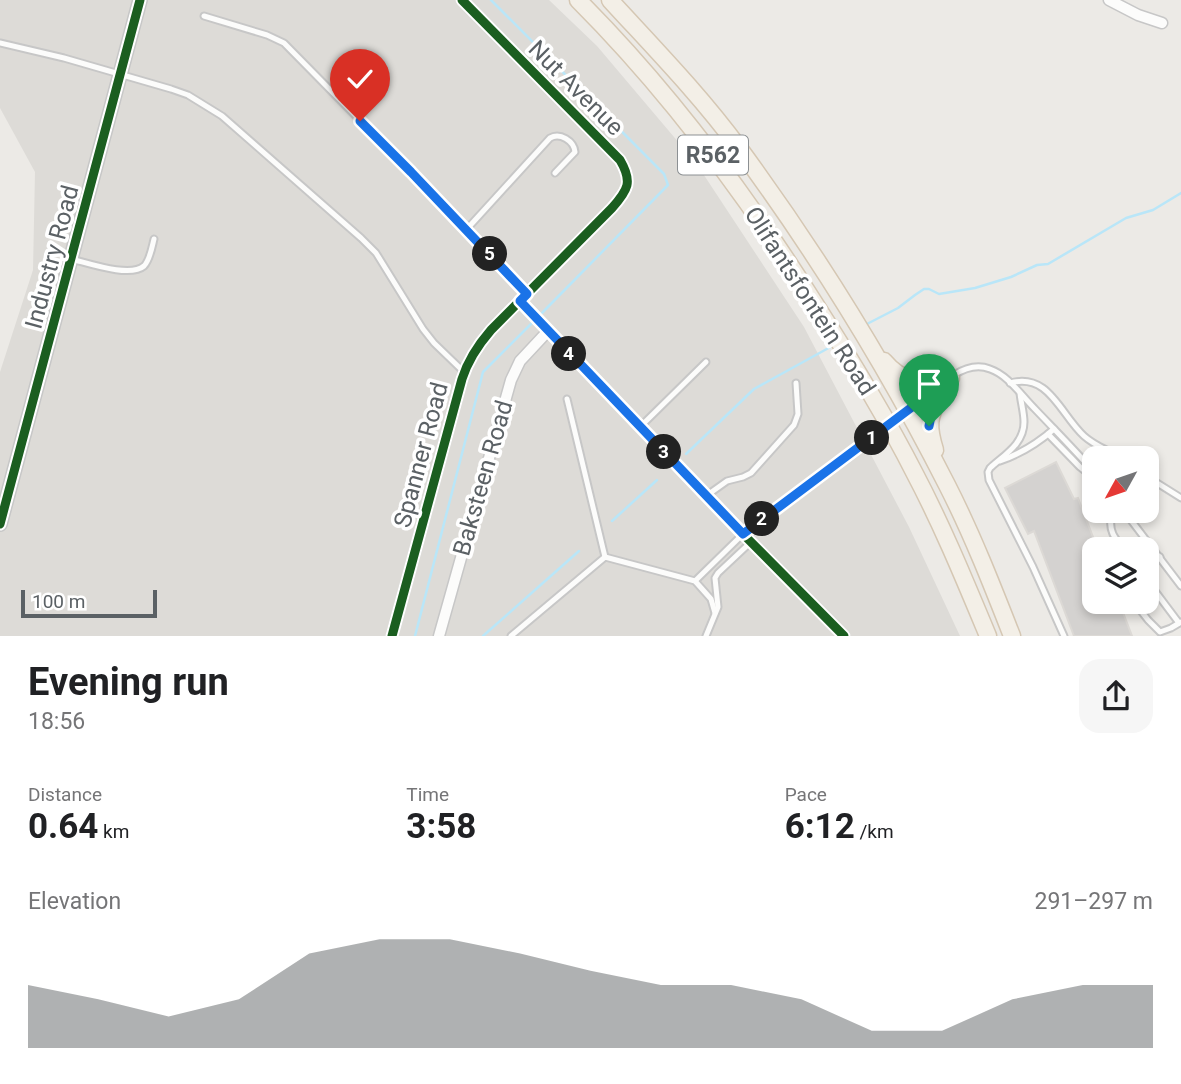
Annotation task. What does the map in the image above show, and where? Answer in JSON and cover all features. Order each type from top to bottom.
[{"type":"main road","name":"Olifantsfontein Road","points":[[578,0],[624,48],[716,159],[782,252],[845,351],[915,474],[988,636]]},
{"type":"main road","name":"Olifantsfontein Road","points":[[610,0],[676,72],[738,146],[850,311],[947,486],[1012,636]]},
{"type":"main road","points":[[868,340],[887,365],[906,379],[924,382],[947,380]]},
{"type":"main road","points":[[947,380],[932,411],[929,426],[947,486]]},
{"type":"street","name":"Industry Road","points":[[0,524],[140,0]]},
{"type":"street","name":"Nut Avenue","points":[[462,0],[620,160],[628,177],[624,195],[524,298]]},
{"type":"street","points":[[1109,0],[1138,15],[1162,23]]},
{"type":"street","points":[[524,298],[545,328],[844,636]]},
{"type":"street","name":"Spanner Road","points":[[392,636],[464,372],[477,346],[524,298]]},
{"type":"street","name":"Baksteen Road","points":[[439,636],[511,380],[520,361],[545,328]]},
{"type":"street","points":[[743,534],[907,410]]},
{"type":"lane","points":[[204,16],[267,35],[284,43],[466,230],[524,298]]},
{"type":"lane","points":[[0,43],[64,58],[188,95],[222,116],[370,247],[423,329],[464,372]]},
{"type":"lane","points":[[466,230],[550,138],[559,135],[571,142],[575,152],[555,173]]},
{"type":"lane","points":[[71,260],[131,272],[148,261],[154,239]]},
{"type":"lane","points":[[640,427],[706,362]]},
{"type":"lane","points":[[907,410],[947,380],[970,368],[983,367],[995,371],[1020,393],[1082,469]]},
{"type":"lane","points":[[1010,383],[1023,379],[1037,384],[1053,397],[1082,434],[1098,446]]},
{"type":"lane","points":[[706,496],[727,481],[751,473],[794,425],[798,414],[796,383]]},
{"type":"lane","points":[[1020,393],[1024,418],[1023,433],[1017,444],[989,472],[989,484],[1033,567],[1064,636]]},
{"type":"lane","points":[[567,399],[605,557]]},
{"type":"lane","points":[[997,462],[1023,451],[1051,431]]},
{"type":"lane","points":[[1051,431],[1082,461]]},
{"type":"lane","points":[[1159,484],[1181,498]]},
{"type":"lane","points":[[1132,523],[1181,586]]},
{"type":"lane","points":[[695,581],[743,534]]},
{"type":"lane","points":[[706,636],[718,607],[715,578],[751,542]]},
{"type":"lane","points":[[605,557],[695,581],[711,598],[715,613]]},
{"type":"lane","points":[[511,636],[605,557]]},
{"type":"lane","points":[[1144,614],[1160,632],[1180,623],[1159,596]]},
{"type":"shaded area","points":[[0,0],[549,0],[597,46],[696,163],[804,327],[909,527],[960,636],[0,636],[0,372],[33,270],[35,172],[0,108]]},
{"type":"building","points":[[1056,462],[1074,499],[1078,498],[1082,508],[1082,523],[1088,523],[1093,537],[1082,537],[1082,614],[1124,614],[1132,636],[1074,636],[1034,531],[1028,534],[1005,488]]},
{"type":"waterway","points":[[491,0],[664,174],[668,185],[539,316]]},
{"type":"waterway","points":[[863,326],[898,308],[924,289],[939,294],[975,288],[1011,277],[1037,265],[1048,264],[1126,218],[1153,210],[1181,193]]},
{"type":"waterway","points":[[415,636],[483,372],[534,321]]},
{"type":"waterway","points":[[686,454],[754,389],[834,345]]},
{"type":"waterway","points":[[612,521],[657,480]]},
{"type":"waterway","points":[[483,636],[579,551]]},
{"type":"cycle path","points":[[0,524],[140,0]]},
{"type":"cycle path","points":[[392,636],[462,379],[470,359],[491,330],[612,208],[627,186],[626,174],[620,160],[462,0]]},
{"type":"cycle path","points":[[520,301],[844,636]]},
{"type":"route","points":[[360,121],[527,294],[520,301],[743,534],[944,383],[932,411],[929,426]]}]
